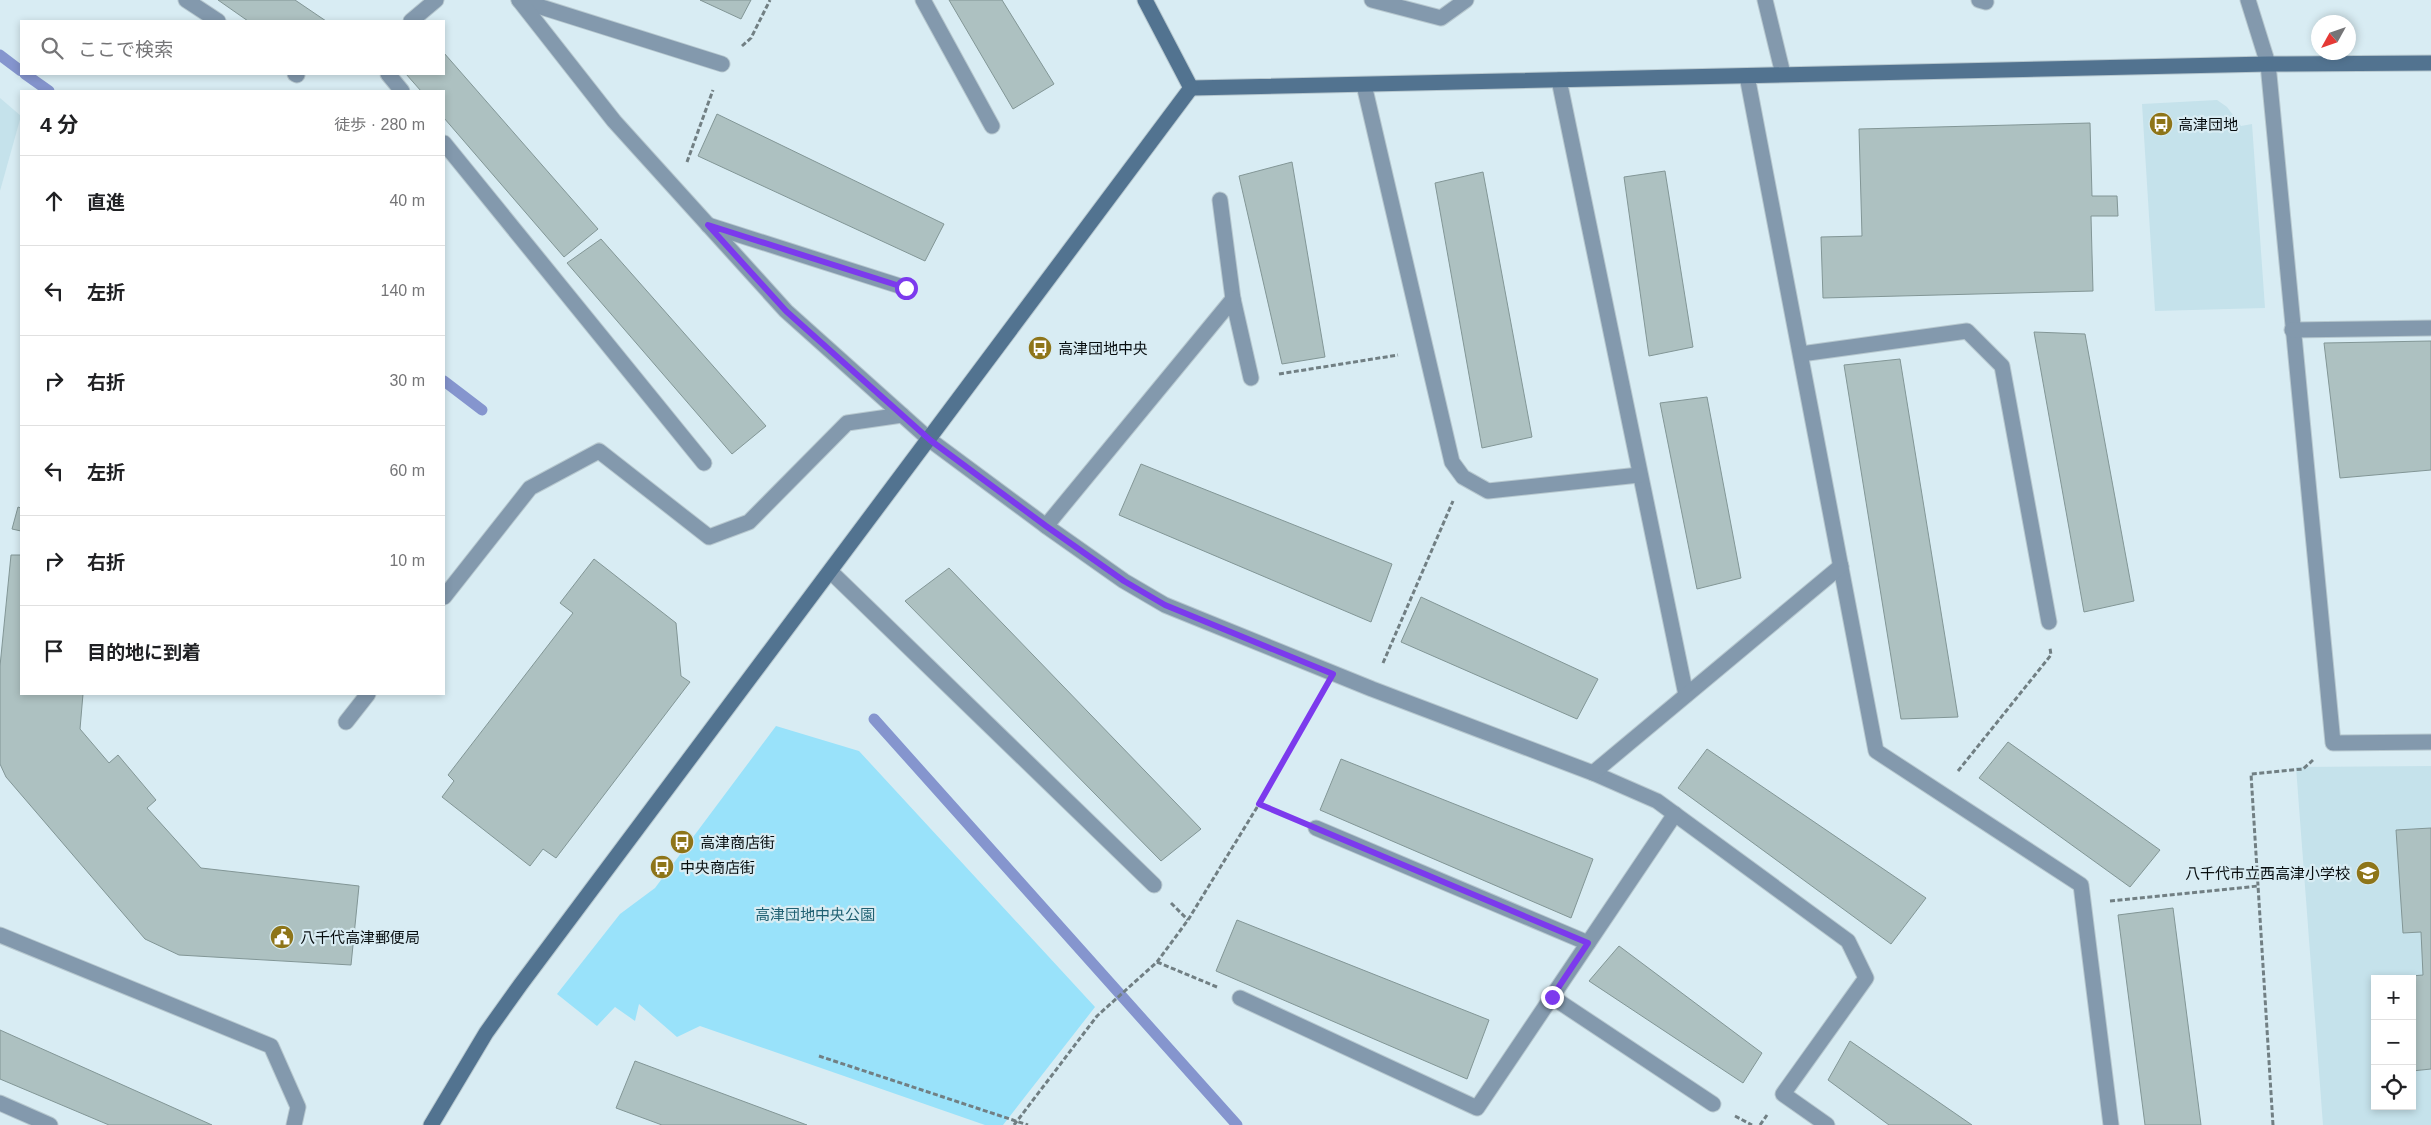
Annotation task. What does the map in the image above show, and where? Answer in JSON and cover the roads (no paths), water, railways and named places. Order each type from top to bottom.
[{"type":"street","points":[[186,0],[216,20]]},
{"type":"street","points":[[412,20],[436,0]]},
{"type":"street","points":[[519,0],[722,64]]},
{"type":"street","points":[[519,0],[614,120],[786,311],[930,440],[1046,526],[1124,581],[1165,605],[1333,674],[1593,773],[1657,801],[1848,941],[1866,978],[1783,1094],[1827,1125]]},
{"type":"street","points":[[923,0],[992,126]]},
{"type":"street","points":[[1144,0],[1191,88]]},
{"type":"street","points":[[1372,0],[1441,18],[1466,0]]},
{"type":"street","points":[[1765,0],[1783,74]]},
{"type":"street","points":[[2248,0],[2268,64],[2332,743],[2431,742]]},
{"type":"street","points":[[1191,88],[2268,64],[2431,64]]},
{"type":"street","points":[[389,75],[401,90]]},
{"type":"street","points":[[1747,76],[1876,751],[2081,885],[2111,1125]]},
{"type":"street","points":[[1559,80],[1686,696]]},
{"type":"street","points":[[1364,85],[1452,462],[1463,477],[1488,491],[1639,475]]},
{"type":"street","points":[[431,1125],[486,1033],[521,984],[930,440],[1191,88]]},
{"type":"street","points":[[445,144],[704,463]]},
{"type":"street","points":[[1220,200],[1232,299],[1251,378]]},
{"type":"street","points":[[708,225],[906,288]]},
{"type":"street","points":[[1046,526],[1232,299]]},
{"type":"street","points":[[2292,330],[2431,328]]},
{"type":"street","points":[[1801,354],[1967,330],[2002,366],[2049,622]]},
{"type":"street","points":[[445,596],[530,488],[599,451],[709,537],[749,522],[847,423],[902,415]]},
{"type":"street","points":[[1593,773],[1841,566]]},
{"type":"street","points":[[831,572],[1154,885]]},
{"type":"street","points":[[346,722],[367,695]]},
{"type":"street","points":[[1240,998],[1477,1108],[1675,814]]},
{"type":"street","points":[[1316,828],[1588,943]]},
{"type":"street","points":[[0,935],[271,1046],[298,1107],[294,1125]]},
{"type":"street","points":[[1552,997],[1713,1104]]},
{"type":"street","points":[[0,1103],[50,1125]]},
{"type":"waterway","points":[[0,55],[20,70]]},
{"type":"waterway","points":[[26,75],[48,90]]},
{"type":"waterway","points":[[445,382],[482,410]]},
{"type":"waterway","points":[[874,719],[1237,1125]]},
{"type":"place","name":"高津団地","points":[[2161,124]]},
{"type":"place","name":"高津団地中央","points":[[1040,348]]},
{"type":"place","name":"高津商店街","points":[[682,842]]},
{"type":"place","name":"中央商店街","points":[[662,867]]},
{"type":"place","name":"八千代市立西高津小学校","points":[[2368,873]]},
{"type":"place","name":"八千代高津郵便局","points":[[282,937]]},
{"type":"park label","name":"高津団地中央公園","points":[[815,914]]}]
